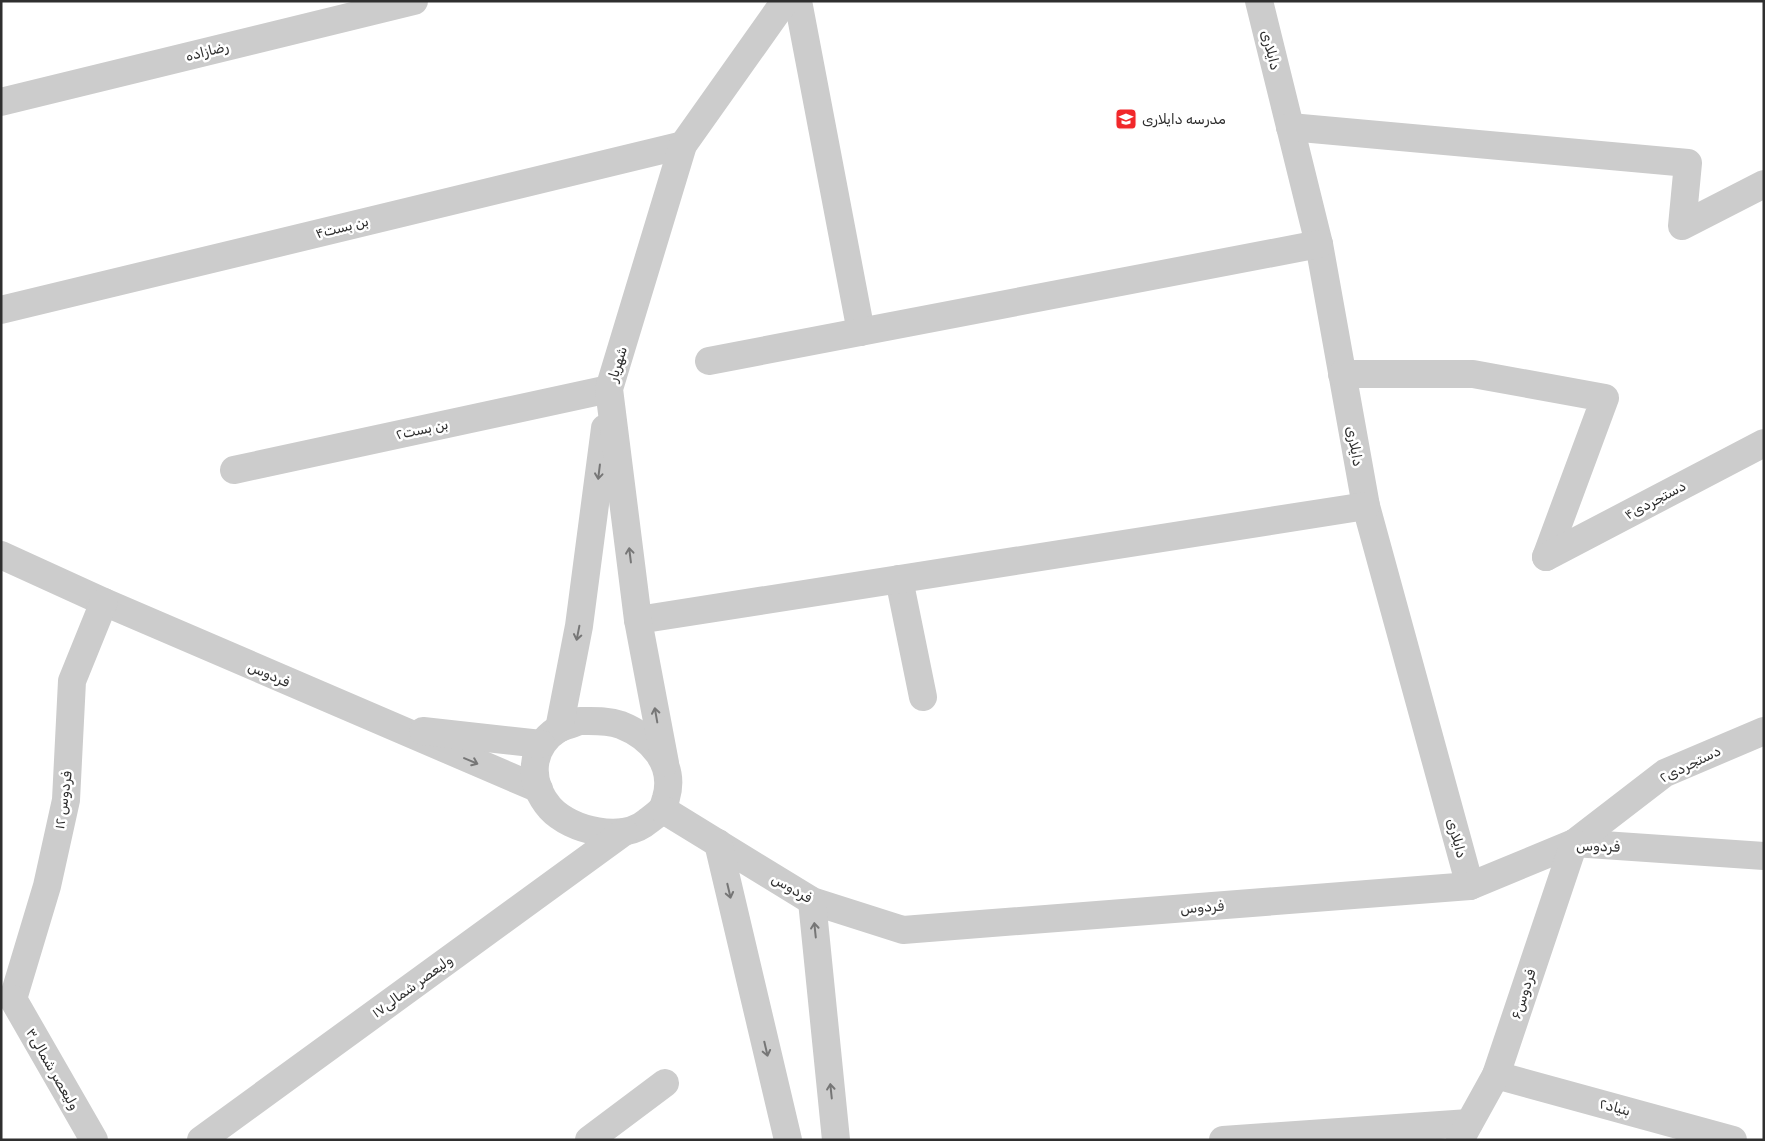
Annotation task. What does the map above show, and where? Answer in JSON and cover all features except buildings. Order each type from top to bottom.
[{"type":"street","name":"رضازاده","points":[[1,102],[414,1]]},
{"type":"street","name":"شهریار","points":[[665,763],[638,620],[610,389],[683,145],[785,1]]},
{"type":"street","points":[[798,1],[861,332]]},
{"type":"street","name":"دایلاری","points":[[1259,1],[1319,244],[1366,506],[1470,886]]},
{"type":"street","points":[[1290,127],[1688,163],[1682,226],[1764,184]]},
{"type":"street","name":"بن بست۴","points":[[1,310],[683,145]]},
{"type":"street","points":[[710,361],[1319,244]]},
{"type":"street","name":"دستجردی۴","points":[[1342,374],[1473,374],[1604,398],[1546,557],[1764,443]]},
{"type":"street","points":[[394,728],[550,737],[580,721],[600,720],[619,725],[637,732],[653,745],[665,763],[669,786],[662,809],[644,824],[624,832],[603,832],[584,828],[567,820],[551,808],[539,790],[534,767],[550,737],[579,626],[610,389]]},
{"type":"street","name":"بن بست۲","points":[[234,470],[610,389]]},
{"type":"street","points":[[638,620],[1366,506]]},
{"type":"street","name":"فردوس","points":[[1,555],[104,602],[539,790]]},
{"type":"street","points":[[899,579],[923,697]]},
{"type":"street","name":"فردوس ۱۲","points":[[7,1003],[47,886],[66,800],[72,681],[104,602]]},
{"type":"street","name":"دستجردی۲","points":[[1574,843],[1665,773],[1764,731]]},
{"type":"street","name":"فردوس","points":[[662,809],[812,901],[903,930],[1470,886],[1574,843],[1764,856]]},
{"type":"street","name":"ولیعصر شمالی۱۷","points":[[201,1140],[624,832]]},
{"type":"street","points":[[718,843],[788,1140]]},
{"type":"street","name":"فردوس۶","points":[[1464,1131],[1496,1075],[1574,843]]},
{"type":"street","points":[[812,901],[836,1140]]},
{"type":"street","name":"ولیعصر شمالی۳","points":[[7,1003],[94,1140]]},
{"type":"street","name":"بنیاد۲","points":[[1496,1075],[1733,1140]]},
{"type":"street","points":[[590,1140],[665,1083]]},
{"type":"street","points":[[1223,1140],[1464,1131]]},
{"type":"place","name":"مدرسه دایلاری","points":[[1126,119]]}]
